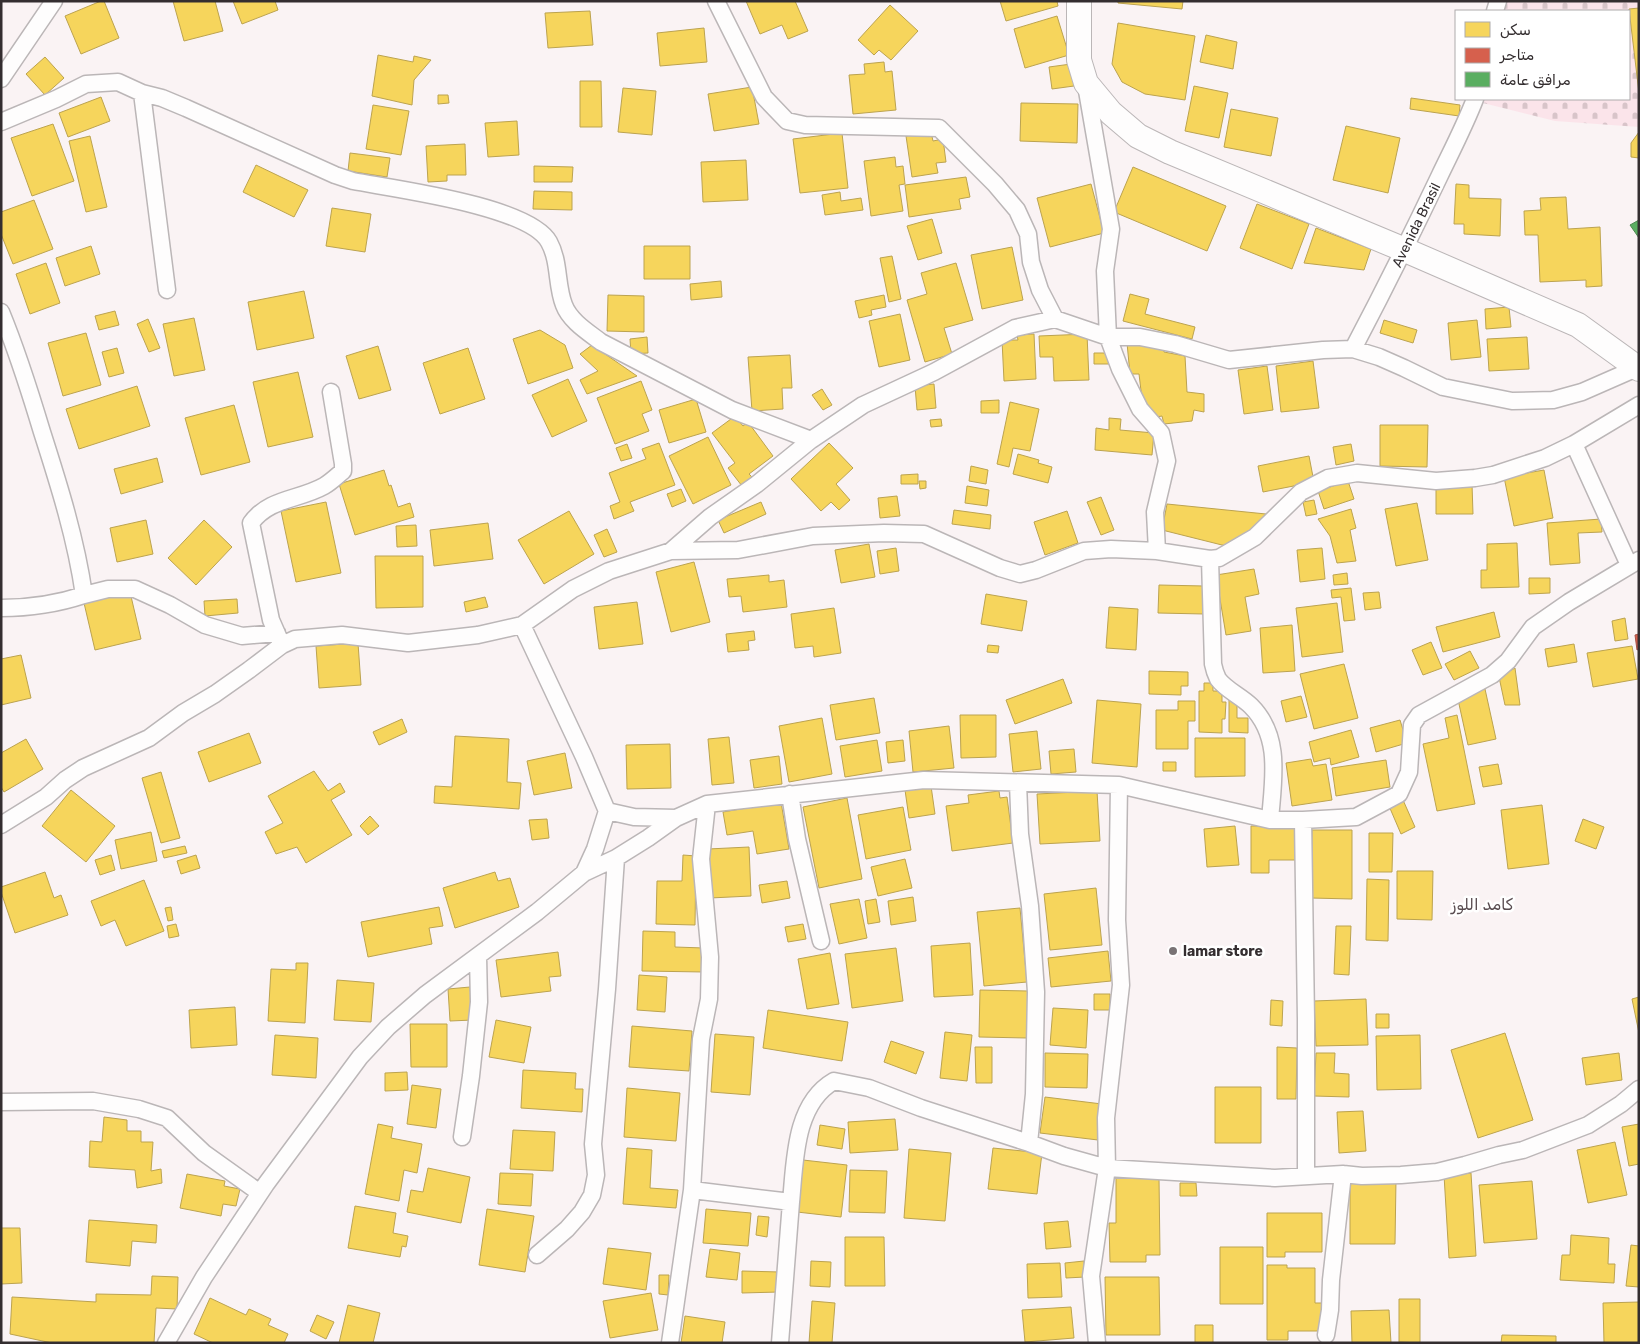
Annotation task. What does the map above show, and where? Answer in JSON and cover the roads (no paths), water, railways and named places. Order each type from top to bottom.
[{"type":"main road","points":[[1077,4],[1079,60],[1086,83],[1111,113],[1138,136],[1179,156],[1405,250],[1578,326],[1639,368]]},
{"type":"street","points":[[1,79],[54,1]]},
{"type":"street","points":[[716,1],[764,98],[787,121],[804,125],[939,128],[996,184],[1018,210],[1028,234],[1031,262],[1040,290],[1055,319]]},
{"type":"street","points":[[1,122],[86,84],[118,82],[142,94],[162,98],[186,108],[335,176],[478,205],[515,217],[542,233],[549,242],[556,265],[564,306],[582,328],[601,342],[732,410],[811,440]]},
{"type":"street","points":[[1086,83],[1111,229],[1105,271],[1108,337],[1120,369],[1140,410],[1162,433],[1167,461],[1155,512],[1156,551]]},
{"type":"street","points":[[142,94],[167,290]]},
{"type":"street","name":"Avenida Brasil","points":[[1353,350],[1405,250],[1451,150],[1468,118],[1475,100]]},
{"type":"street","points":[[1,312],[23,371],[63,498],[78,558],[84,595]]},
{"type":"street","points":[[672,551],[710,517],[757,484],[811,440],[863,405],[934,372],[1015,328],[1055,319],[1108,337],[1140,338],[1175,344],[1229,360],[1323,350],[1353,350],[1379,357],[1443,387],[1512,401],[1553,400],[1582,392],[1639,368]]},
{"type":"street","points":[[279,639],[271,620],[251,523],[267,507],[323,486],[343,470],[344,464],[331,392]]},
{"type":"street","points":[[1,608],[22,608],[51,604],[108,589],[135,589],[170,605],[205,625],[242,636],[294,639],[342,635],[408,643],[478,635],[522,625],[573,590],[609,571],[672,551],[738,550],[813,536],[884,533],[924,534],[1000,568],[1020,574],[1036,570],[1084,551],[1111,549],[1156,551],[1219,558],[1255,537],[1302,492],[1328,478],[1357,473],[1436,480],[1475,478],[1510,470],[1544,458],[1574,444],[1639,405]]},
{"type":"street","points":[[166,1343],[204,1277],[260,1193],[360,1057],[388,1028],[425,995],[537,912],[584,873],[616,858],[676,818],[707,804],[924,780],[1119,785],[1270,820],[1302,820],[1356,817],[1399,794],[1409,772],[1412,725],[1419,715],[1492,675],[1508,661],[1533,627],[1634,562],[1574,444]]},
{"type":"street","points":[[1210,558],[1213,664],[1218,678],[1250,706],[1268,732],[1274,764],[1270,820]]},
{"type":"street","points":[[522,625],[584,757],[607,811],[595,849],[584,873]]},
{"type":"street","points":[[1,825],[46,798],[65,780],[84,768],[148,738],[183,713],[216,694],[249,670],[279,639]]},
{"type":"street","points":[[1018,783],[1020,834],[1030,906],[1036,992],[1034,1094],[1029,1143]]},
{"type":"street","points":[[1097,1343],[1091,1276],[1107,1168],[1106,1118],[1121,985],[1117,920],[1119,785]]},
{"type":"street","points":[[790,794],[796,839],[821,940]]},
{"type":"street","points":[[670,1343],[692,1190],[701,1039],[710,998],[710,957],[701,859],[707,804]]},
{"type":"street","points":[[607,811],[634,817],[676,818]]},
{"type":"street","points":[[1302,820],[1306,1039],[1306,1175]]},
{"type":"street","points":[[537,1255],[567,1229],[582,1212],[592,1195],[596,1176],[593,1144],[607,989],[616,858]]},
{"type":"street","points":[[462,1137],[479,1002],[478,956]]},
{"type":"street","points":[[780,1343],[796,1146],[805,1114],[820,1091],[834,1081],[869,1088],[921,1108],[1064,1156],[1107,1168],[1275,1178],[1306,1175],[1343,1174],[1362,1176],[1437,1172],[1523,1150],[1588,1125],[1639,1089]]},
{"type":"street","points":[[1,1102],[93,1101],[139,1109],[167,1118],[204,1153],[260,1193]]},
{"type":"street","points":[[1326,1336],[1343,1174]]},
{"type":"street","points":[[692,1190],[792,1202]]},
{"type":"place","name":"lamar store","points":[[1173,951]]},
{"type":"district","name":"كامد اللوز","points":[[1482,904]]}]
